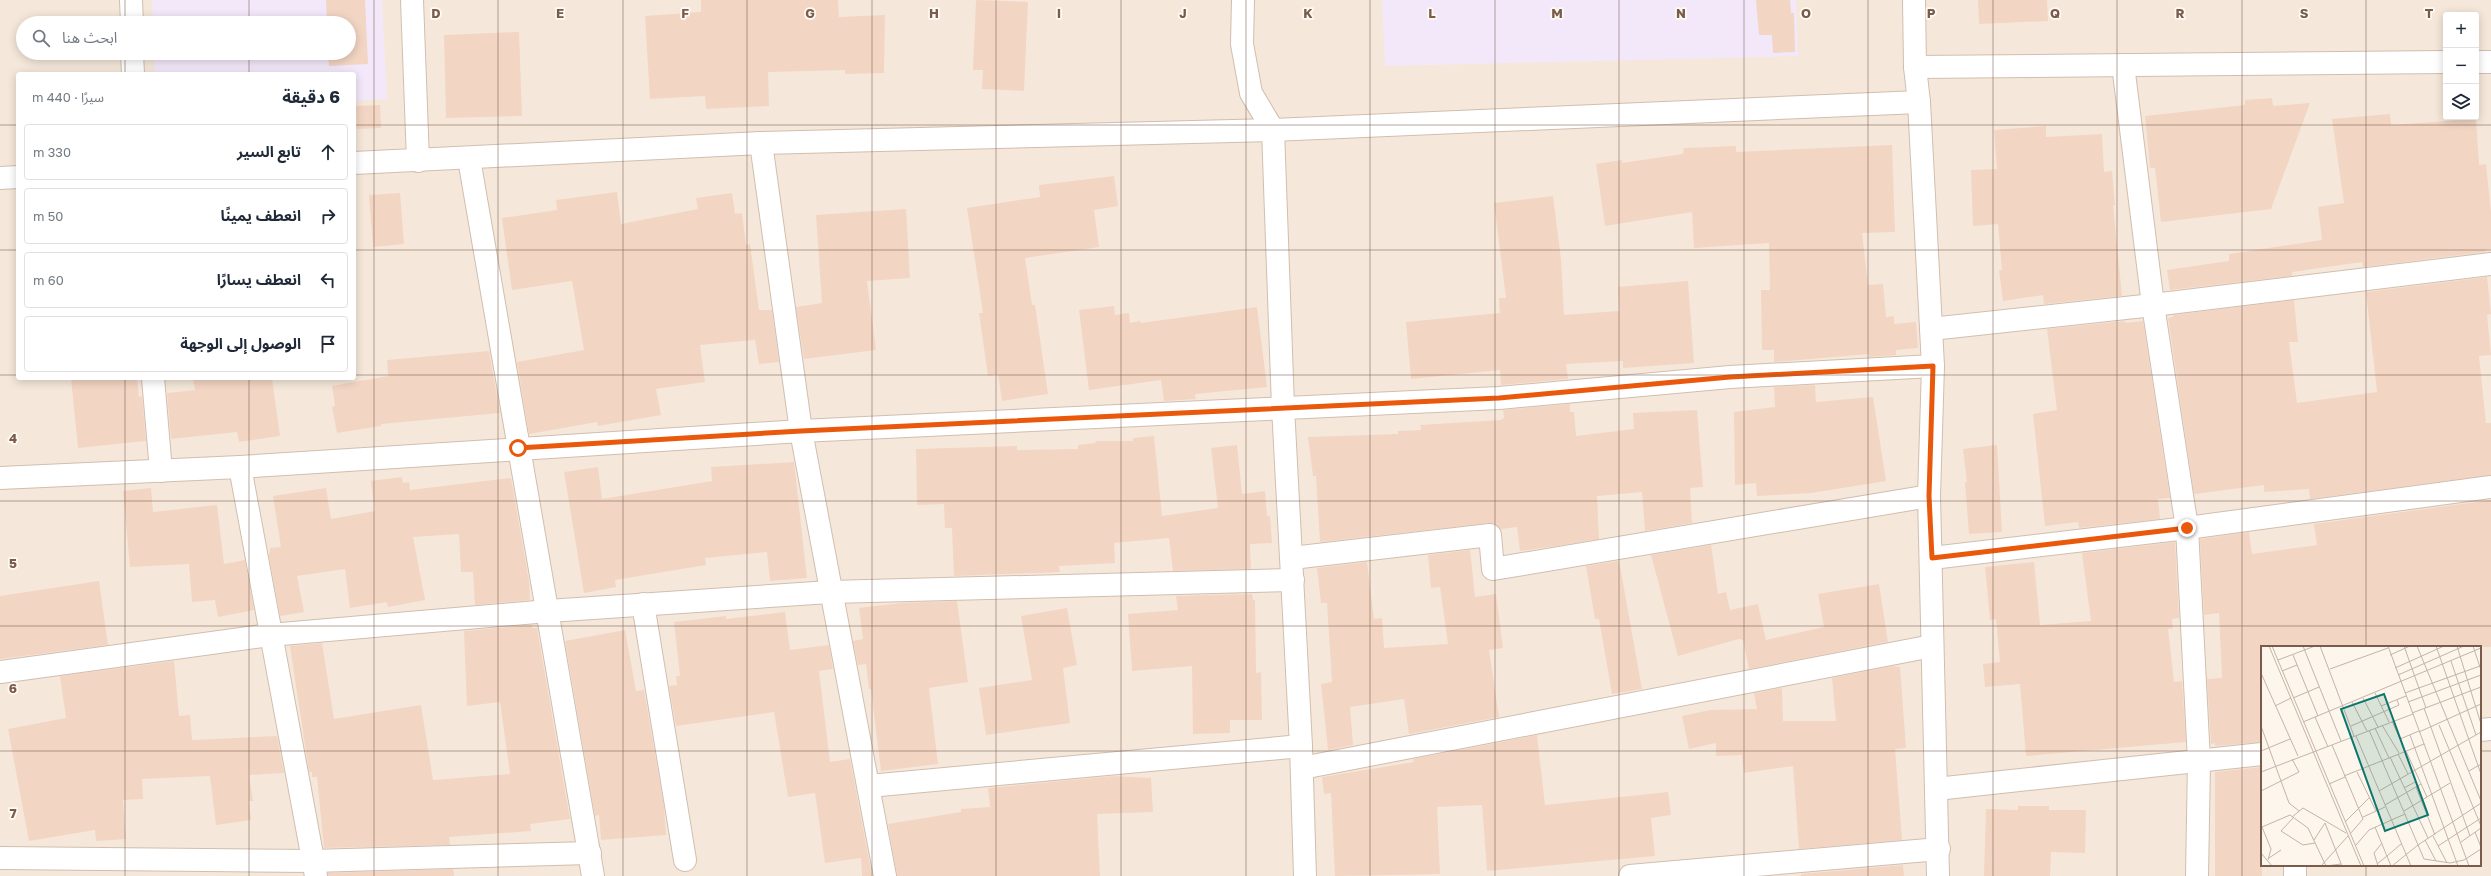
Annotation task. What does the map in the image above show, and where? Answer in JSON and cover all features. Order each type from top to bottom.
[{"type":"street","points":[[131,0],[132,16]]},
{"type":"street","points":[[412,0],[418,161]]},
{"type":"street","points":[[1243,0],[1242,44],[1251,93],[1273,130],[1283,407],[1301,746],[1305,876]]},
{"type":"street","points":[[1914,0],[1915,68],[1919,102],[1933,366],[1929,496],[1932,558],[1932,646],[1936,789],[1939,849],[1938,876]]},
{"type":"street","points":[[132,60],[133,72]]},
{"type":"street","points":[[1915,68],[2443,62]]},
{"type":"street","points":[[2479,62],[2491,62]]},
{"type":"street","points":[[2122,65],[2153,305],[2187,528],[2199,761],[2197,876]]},
{"type":"street","points":[[356,164],[761,143],[1273,130],[1919,102]]},
{"type":"street","points":[[761,143],[801,431],[830,592],[869,786],[885,876]]},
{"type":"street","points":[[469,159],[593,876]]},
{"type":"street","points":[[0,178],[16,178]]},
{"type":"street","points":[[1931,329],[2153,305],[2491,264]]},
{"type":"street","points":[[0,478],[240,467],[801,431],[1283,407],[1499,398],[1730,377],[1933,366]]},
{"type":"street","points":[[153,380],[161,471]]},
{"type":"street","points":[[240,467],[314,868]]},
{"type":"street","points":[[1932,558],[2187,528],[2491,487]]},
{"type":"street","points":[[1292,558],[1490,535],[1493,569],[1929,496]]},
{"type":"street","points":[[0,672],[270,635],[643,604],[830,592],[1293,580]]},
{"type":"street","points":[[643,604],[685,860]]},
{"type":"street","points":[[1302,768],[1932,646]]},
{"type":"street","points":[[2481,730],[2491,729]]},
{"type":"street","points":[[869,786],[1301,746]]},
{"type":"street","points":[[1936,789],[2261,754]]},
{"type":"street","points":[[1630,876],[1939,849]]},
{"type":"street","points":[[0,858],[314,868],[590,853]]},
{"type":"shaded area","points":[[0,0],[2491,0],[2491,876],[0,876]]},
{"type":"shaded area","points":[[152,0],[382,0],[387,99],[356,101],[356,72],[155,72],[154,60],[356,60],[356,16],[153,16]]},
{"type":"shaded area","points":[[1382,0],[1796,0],[1798,56],[1385,66]]},
{"type":"building","points":[[326,0],[365,0],[368,64],[329,66],[329,60],[356,60],[356,16],[327,16]]},
{"type":"building","points":[[701,0],[838,0],[839,17],[885,15],[884,73],[845,74],[845,70],[768,72],[769,106],[706,109],[705,96],[650,99],[645,16],[701,12]]},
{"type":"building","points":[[976,0],[1028,2],[1024,91],[982,89],[983,70],[973,70]]},
{"type":"building","points":[[1756,0],[1790,0],[1791,13],[1794,13],[1795,52],[1773,53],[1772,35],[1759,35]]},
{"type":"building","points":[[1978,0],[2047,0],[2048,21],[1979,24]]},
{"type":"building","points":[[519,32],[522,116],[446,118],[444,35]]},
{"type":"building","points":[[2272,98],[2273,106],[2310,103],[2271,209],[2161,222],[2155,168],[2150,168],[2145,116],[2245,105],[2245,100]]},
{"type":"building","points":[[380,105],[381,128],[357,129],[356,106]]},
{"type":"building","points":[[2390,114],[2391,125],[2476,120],[2479,165],[2486,164],[2491,212],[2491,249],[2485,250],[2485,252],[2363,267],[2362,262],[2292,272],[2292,276],[2170,290],[2167,270],[2229,261],[2229,254],[2322,240],[2318,207],[2344,203],[2332,119]]},
{"type":"building","points":[[2046,126],[2046,137],[2102,134],[2104,172],[2112,171],[2115,205],[2113,205],[2122,296],[2044,304],[2043,295],[2003,301],[1999,270],[2002,270],[1998,224],[1973,226],[1971,170],[1997,169],[1994,130]]},
{"type":"building","points":[[1892,145],[1895,232],[1862,233],[1868,285],[1883,284],[1886,317],[1894,316],[1894,324],[1916,322],[1918,348],[1896,350],[1896,355],[1869,357],[1869,354],[1774,362],[1774,350],[1762,350],[1761,290],[1770,290],[1769,243],[1694,248],[1692,212],[1605,226],[1596,164],[1622,160],[1622,163],[1683,154],[1684,148],[1736,146],[1736,152]]},
{"type":"building","points":[[1114,176],[1118,206],[1094,210],[1099,247],[1025,258],[1032,305],[1035,305],[1048,394],[1002,401],[998,374],[988,376],[979,313],[983,313],[967,208],[1040,197],[1039,185]]},
{"type":"building","points":[[617,192],[621,224],[698,209],[696,198],[732,193],[735,214],[742,213],[746,245],[750,244],[759,310],[772,310],[779,362],[759,364],[755,340],[700,345],[705,382],[656,389],[661,415],[598,426],[597,422],[529,434],[517,362],[584,350],[572,281],[512,290],[502,218],[557,210],[556,200]]},
{"type":"building","points":[[400,193],[404,244],[373,247],[369,195]]},
{"type":"building","points":[[1553,196],[1561,259],[1564,315],[1619,311],[1618,287],[1688,281],[1694,363],[1623,368],[1623,361],[1566,364],[1568,379],[1501,385],[1500,370],[1411,379],[1406,322],[1500,313],[1499,298],[1506,298],[1494,203]]},
{"type":"building","points":[[906,209],[910,278],[867,281],[876,350],[804,359],[796,307],[822,303],[816,215]]},
{"type":"building","points":[[2487,277],[2491,314],[2487,315],[2491,355],[2479,356],[2486,423],[2491,423],[2491,475],[2310,499],[2309,489],[2264,492],[2264,485],[2194,494],[2168,318],[2173,317],[2173,315],[2294,300],[2298,342],[2289,342],[2297,403],[2377,392],[2366,292]]},
{"type":"building","points":[[1114,306],[1115,315],[1129,313],[1130,323],[1140,321],[1141,323],[1257,307],[1267,387],[1195,394],[1196,399],[1164,401],[1161,380],[1089,390],[1079,310]]},
{"type":"building","points":[[2125,321],[2125,323],[2143,321],[2170,498],[2158,499],[2160,519],[2079,528],[2078,522],[2045,526],[2033,414],[2057,410],[2047,329]]},
{"type":"building","points":[[489,351],[500,413],[381,424],[381,426],[337,433],[332,407],[335,406],[332,386],[388,376],[387,360]]},
{"type":"building","points":[[71,380],[137,380],[139,397],[142,396],[146,441],[78,448]]},
{"type":"building","points":[[193,380],[272,380],[280,436],[239,442],[237,432],[171,439],[167,393],[195,390]]},
{"type":"building","points":[[1815,385],[1816,402],[1873,397],[1886,481],[1811,493],[1757,496],[1756,483],[1735,485],[1734,412],[1775,407],[1774,387]]},
{"type":"building","points":[[1570,404],[1570,412],[1574,412],[1576,436],[1634,429],[1633,413],[1697,410],[1703,487],[1690,488],[1692,523],[1645,531],[1642,492],[1597,496],[1599,539],[1563,545],[1520,551],[1517,527],[1501,529],[1495,524],[1489,523],[1320,542],[1316,476],[1313,476],[1308,437],[1398,434],[1398,431],[1421,430],[1420,425],[1501,420],[1504,418],[1503,410]]},
{"type":"building","points":[[1154,436],[1162,516],[1218,508],[1211,448],[1237,445],[1242,494],[1265,491],[1267,516],[1270,516],[1272,543],[1250,544],[1251,569],[1173,571],[1169,538],[1114,543],[1115,563],[1059,566],[1060,572],[954,576],[952,528],[945,528],[944,504],[917,505],[916,449],[1017,446],[1017,450],[1078,449],[1078,445],[1096,443],[1095,441],[1133,441],[1133,438]]},
{"type":"building","points":[[1997,445],[2002,532],[1969,534],[1965,482],[1967,482],[1963,449]]},
{"type":"building","points":[[794,462],[807,578],[770,581],[767,552],[705,558],[706,565],[615,580],[616,587],[584,593],[564,472],[598,467],[602,499],[712,481],[711,467]]},
{"type":"building","points":[[402,477],[403,483],[409,482],[410,490],[511,478],[529,581],[530,600],[475,605],[473,572],[461,572],[459,534],[413,537],[425,600],[388,607],[387,602],[350,608],[345,569],[297,576],[304,612],[280,616],[269,556],[270,548],[281,547],[273,496],[326,488],[331,519],[375,511],[371,481]]},
{"type":"building","points":[[151,488],[153,512],[217,505],[224,564],[245,560],[254,610],[218,617],[215,600],[192,602],[189,564],[130,567],[123,491]]},
{"type":"building","points":[[2491,500],[2491,647],[2261,646],[2261,742],[2215,746],[2215,743],[2211,744],[2207,679],[2222,678],[2219,613],[2204,615],[2200,539],[2249,532],[2252,554],[2317,545],[2314,524]]},
{"type":"building","points":[[2175,542],[2179,618],[2172,619],[2173,628],[2168,629],[2174,682],[2182,681],[2186,742],[2026,756],[2020,684],[1985,687],[1983,664],[2000,662],[1996,619],[1990,620],[1985,567],[2034,562],[2040,625],[2091,621],[2082,553]]},
{"type":"building","points":[[1711,545],[1718,594],[1726,592],[1730,610],[1758,604],[1766,640],[1824,627],[1818,594],[1879,584],[1888,642],[1749,669],[1743,640],[1739,639],[1678,656],[1651,555]]},
{"type":"building","points":[[1470,550],[1475,597],[1496,594],[1503,648],[1489,650],[1499,717],[1409,734],[1404,699],[1350,707],[1353,745],[1328,750],[1321,684],[1332,682],[1327,603],[1321,603],[1317,568],[1367,562],[1374,619],[1382,618],[1384,648],[1448,644],[1440,587],[1431,588],[1428,555]]},
{"type":"building","points":[[1619,561],[1642,689],[1612,694],[1599,619],[1595,619],[1586,566]]},
{"type":"building","points":[[99,581],[108,645],[0,659],[0,596]]},
{"type":"building","points":[[1252,594],[1253,600],[1255,600],[1256,673],[1261,672],[1262,720],[1230,720],[1230,733],[1193,734],[1192,666],[1132,671],[1128,614],[1178,610],[1176,596]]},
{"type":"building","points":[[957,601],[968,682],[929,688],[938,764],[881,771],[871,689],[869,689],[866,664],[858,665],[853,641],[863,639],[859,608],[901,603]]},
{"type":"building","points":[[1067,608],[1077,665],[1063,668],[1070,723],[986,735],[979,688],[1032,680],[1021,616]]},
{"type":"building","points":[[785,612],[790,650],[829,645],[833,669],[819,671],[830,762],[850,759],[872,876],[862,876],[861,858],[825,863],[815,793],[788,797],[774,712],[676,726],[669,686],[677,685],[676,676],[680,676],[674,622],[726,616],[726,619]]},
{"type":"building","points":[[532,625],[532,628],[537,628],[570,819],[530,824],[531,831],[449,837],[450,845],[324,848],[317,777],[312,777],[312,772],[309,772],[290,646],[322,643],[334,719],[421,705],[433,780],[510,774],[500,702],[467,706],[464,631]]},
{"type":"building","points":[[625,630],[636,691],[644,690],[664,807],[666,835],[601,840],[599,815],[595,816],[565,641]]},
{"type":"building","points":[[174,661],[179,716],[190,715],[192,740],[277,736],[284,773],[249,775],[253,801],[249,801],[251,820],[216,825],[210,776],[142,779],[143,799],[123,800],[126,839],[96,841],[95,830],[29,841],[8,729],[66,718],[60,676]]},
{"type":"building","points":[[1892,666],[1900,667],[1906,748],[1895,749],[1902,840],[1799,849],[1793,766],[1744,773],[1742,755],[1716,756],[1716,743],[1689,749],[1682,716],[1710,710],[1757,709],[1754,693],[1782,688],[1783,721],[1836,721],[1832,678]]},
{"type":"building","points":[[1537,735],[1545,805],[1668,792],[1671,815],[1651,818],[1655,856],[1487,871],[1482,805],[1437,807],[1440,874],[1335,876],[1331,793],[1324,794],[1322,777],[1414,762],[1413,759]]},
{"type":"building","points":[[2261,767],[2262,876],[2215,876],[2215,772]]},
{"type":"building","points":[[1114,776],[1151,778],[1153,812],[1097,814],[1100,876],[897,876],[888,824],[961,812],[961,809],[990,807],[988,788]]},
{"type":"building","points":[[2018,806],[2049,806],[2049,810],[2086,810],[2085,853],[2051,852],[2050,876],[1984,876],[1986,809],[2018,810]]},
{"type":"building","points":[[1903,865],[1904,876],[1801,876],[1801,874]]},
{"type":"building","points":[[453,869],[454,876],[328,876],[328,873]]},
{"type":"route","points":[[518,448],[801,431],[1283,407],[1499,398],[1730,377],[1933,366],[1929,496],[1932,558],[2187,528]]}]
